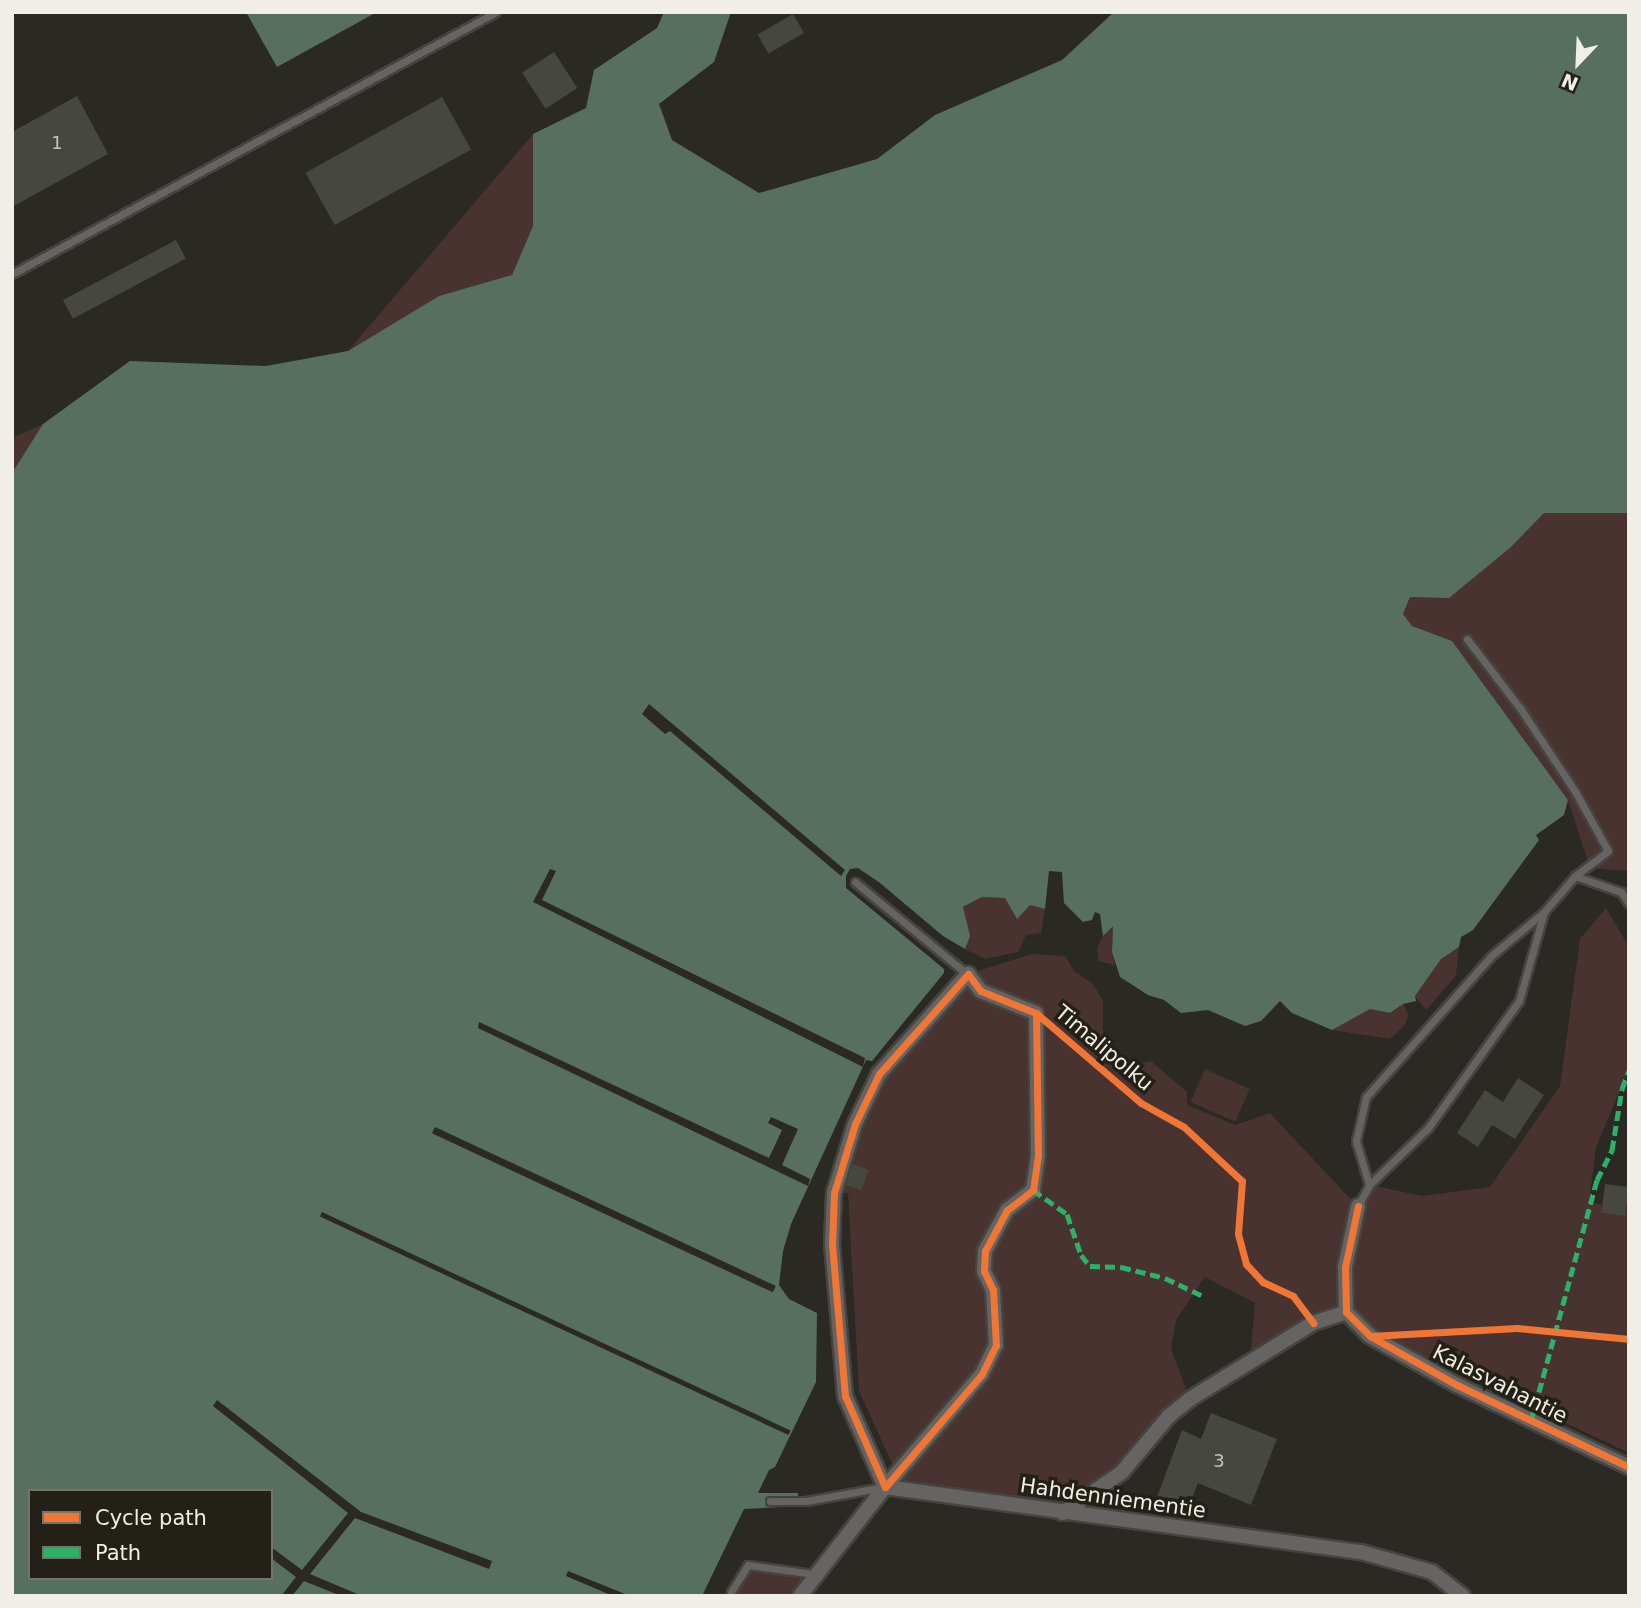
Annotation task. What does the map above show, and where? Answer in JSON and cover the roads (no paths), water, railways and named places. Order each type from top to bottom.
[{"type":"street","points":[[800,1596],[814,1574],[885,1487],[982,1374],[996,1345],[993,1290],[984,1271],[985,1251],[1007,1210],[1033,1190],[1038,1155],[1035,1013],[981,991],[968,974],[879,1074],[855,1124],[834,1193],[834,1271],[845,1396],[885,1487]]},
{"type":"street","points":[[1063,1513],[1122,1472],[1169,1416],[1190,1399],[1313,1323],[1346,1312],[1345,1267],[1358,1206]]},
{"type":"street","name":"Kalasvahantie","points":[[1346,1312],[1370,1336],[1457,1385],[1629,1467]]},
{"type":"street","name":"Hahdenniementie","points":[[885,1487],[1361,1552],[1432,1572],[1463,1596]]},
{"type":"lane","points":[[12,274],[496,12]]},
{"type":"lane","points":[[1369,1185],[1356,1141],[1366,1097],[1491,956],[1544,912],[1575,876],[1608,851],[1576,793],[1520,708],[1467,639]]},
{"type":"lane","points":[[1575,876],[1621,892],[1629,904]]},
{"type":"lane","points":[[855,882],[968,974]]},
{"type":"lane","points":[[1358,1206],[1369,1185],[1428,1128],[1519,1001],[1544,912]]},
{"type":"lane","points":[[770,1501],[806,1501],[885,1487]]},
{"type":"lane","points":[[731,1592],[748,1565],[814,1574]]}]
